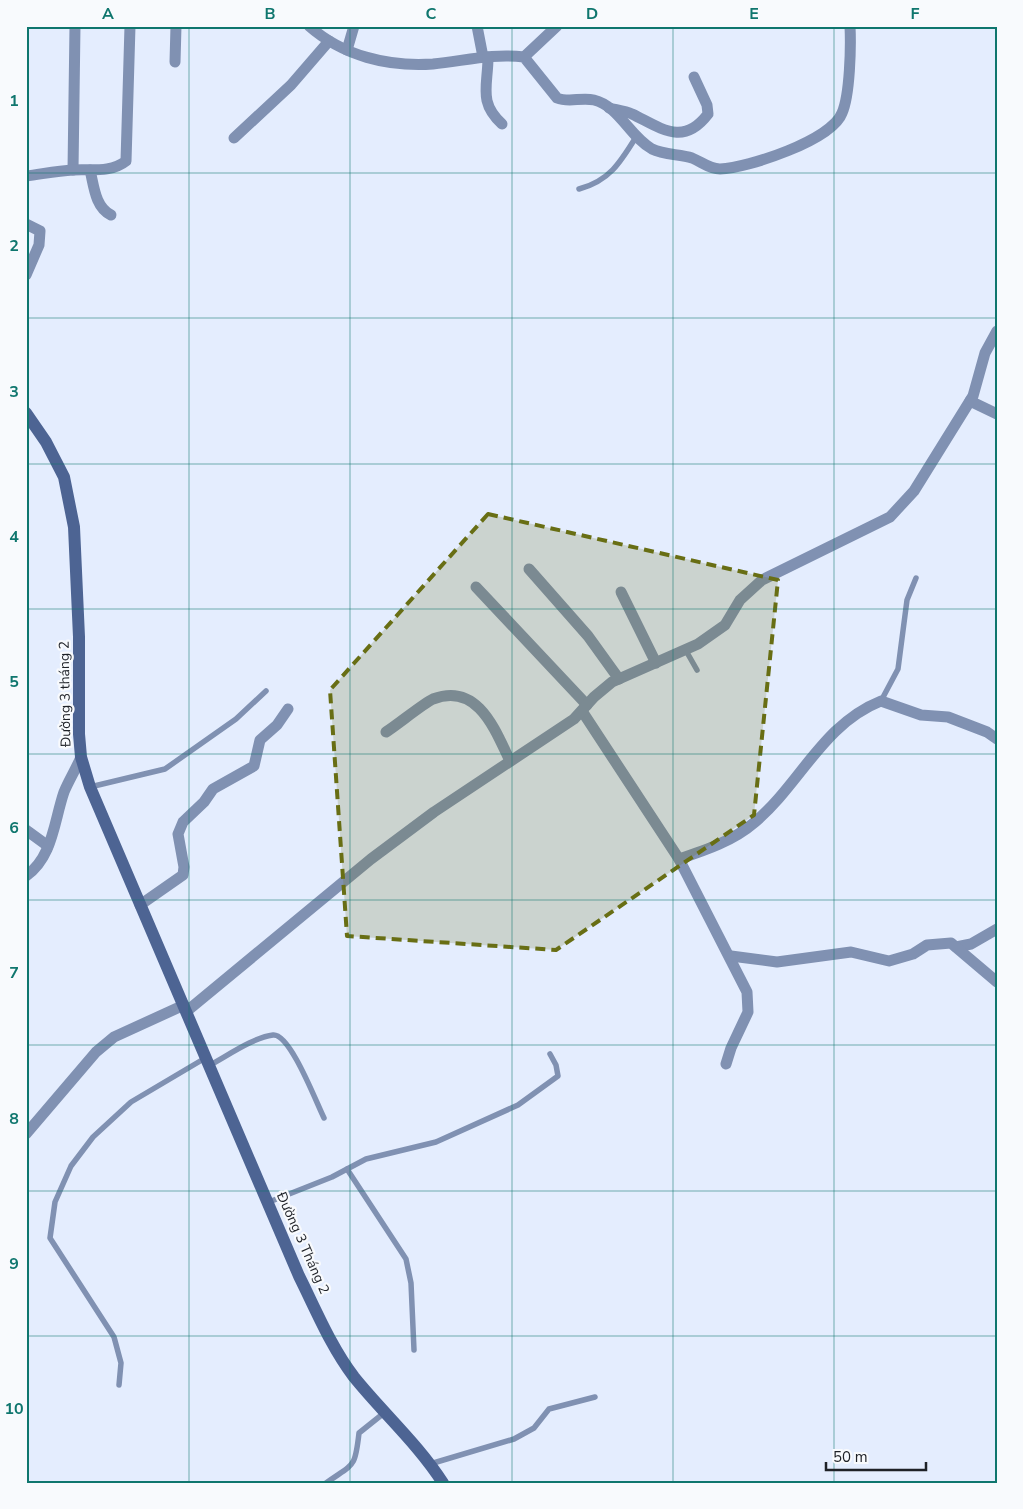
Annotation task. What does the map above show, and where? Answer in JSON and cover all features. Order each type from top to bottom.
[{"type":"main road","name":"Đường 3 tháng 2","points":[[26,412],[46,442],[64,477],[74,527],[79,637],[81,757],[90,787],[178,990]]},
{"type":"main road","name":"Đường 3 Tháng 2","points":[[178,990],[299,1276],[326,1330],[353,1375],[430,1464],[443,1483]]},
{"type":"street","points":[[73,170],[75,26]]},
{"type":"street","points":[[26,176],[119,166],[126,162],[130,26]]},
{"type":"street","points":[[175,62],[176,26]]},
{"type":"street","points":[[309,26],[329,41],[347,50],[366,58],[393,64],[432,64],[504,55],[524,57],[556,98],[563,101],[595,100],[608,108],[636,137],[654,150],[693,159],[708,167],[719,169],[776,156],[811,140],[833,125],[842,115],[846,100],[850,26]]},
{"type":"street","points":[[347,50],[354,26]]},
{"type":"street","points":[[478,26],[485,57],[485,94],[488,108],[502,124]]},
{"type":"street","points":[[524,57],[557,26]]},
{"type":"street","points":[[234,138],[240,135],[292,85],[329,41]]},
{"type":"street","points":[[608,108],[630,113],[666,131],[684,132],[702,122],[708,114],[707,105],[694,77]]},
{"type":"street","points":[[90,170],[102,211],[111,215]]},
{"type":"street","points":[[26,224],[40,231],[39,245],[26,275]]},
{"type":"street","points":[[26,1134],[96,1052],[114,1037],[185,1008],[371,859],[434,812],[574,719],[612,682],[685,650],[726,625],[740,600],[762,580],[890,518],[914,491],[970,401],[985,354],[997,331]]},
{"type":"street","points":[[985,354],[997,359]]},
{"type":"street","points":[[970,401],[997,414]]},
{"type":"street","points":[[529,569],[588,636],[620,679]]},
{"type":"street","points":[[476,587],[584,708],[679,859],[731,956],[747,992],[748,1012],[731,1048],[726,1064]]},
{"type":"street","points":[[621,592],[656,662]]},
{"type":"street","points":[[386,732],[433,699],[454,696],[476,703],[492,724],[510,761]]},
{"type":"street","points":[[679,859],[717,846],[755,822],[794,779],[818,747],[859,712],[881,701],[921,715],[948,717],[987,732],[997,739]]},
{"type":"street","points":[[140,905],[182,875],[184,867],[178,834],[183,822],[204,802],[213,789],[254,766],[260,740],[277,724],[288,709]]},
{"type":"street","points":[[26,876],[33,871],[43,858],[64,792],[81,757]]},
{"type":"street","points":[[26,830],[48,846]]},
{"type":"street","points":[[956,947],[971,944],[997,929]]},
{"type":"street","points":[[731,956],[777,962],[851,952],[889,961],[913,954],[927,945],[951,943],[997,982]]},
{"type":"lane","points":[[579,189],[597,184],[612,171],[636,137]]},
{"type":"lane","points":[[881,701],[898,669],[907,600],[916,578]]},
{"type":"lane","points":[[685,650],[697,670]]},
{"type":"lane","points":[[90,787],[165,769],[236,719],[266,691]]},
{"type":"lane","points":[[119,1385],[121,1363],[114,1337],[50,1238],[55,1202],[72,1166],[93,1137],[131,1102],[208,1061],[273,1034],[282,1036],[292,1049],[324,1118]]},
{"type":"lane","points":[[269,1202],[366,1159],[436,1142],[518,1105],[558,1076],[556,1065],[550,1054]]},
{"type":"lane","points":[[347,1169],[406,1259],[411,1283],[414,1350]]},
{"type":"lane","points":[[430,1464],[514,1439],[534,1428],[549,1409],[595,1397]]},
{"type":"lane","points":[[326,1483],[350,1468],[356,1460],[359,1433],[384,1413]]},
{"type":"highlighted area","points":[[488,514],[778,580],[754,815],[556,950],[347,936],[330,690]]}]
